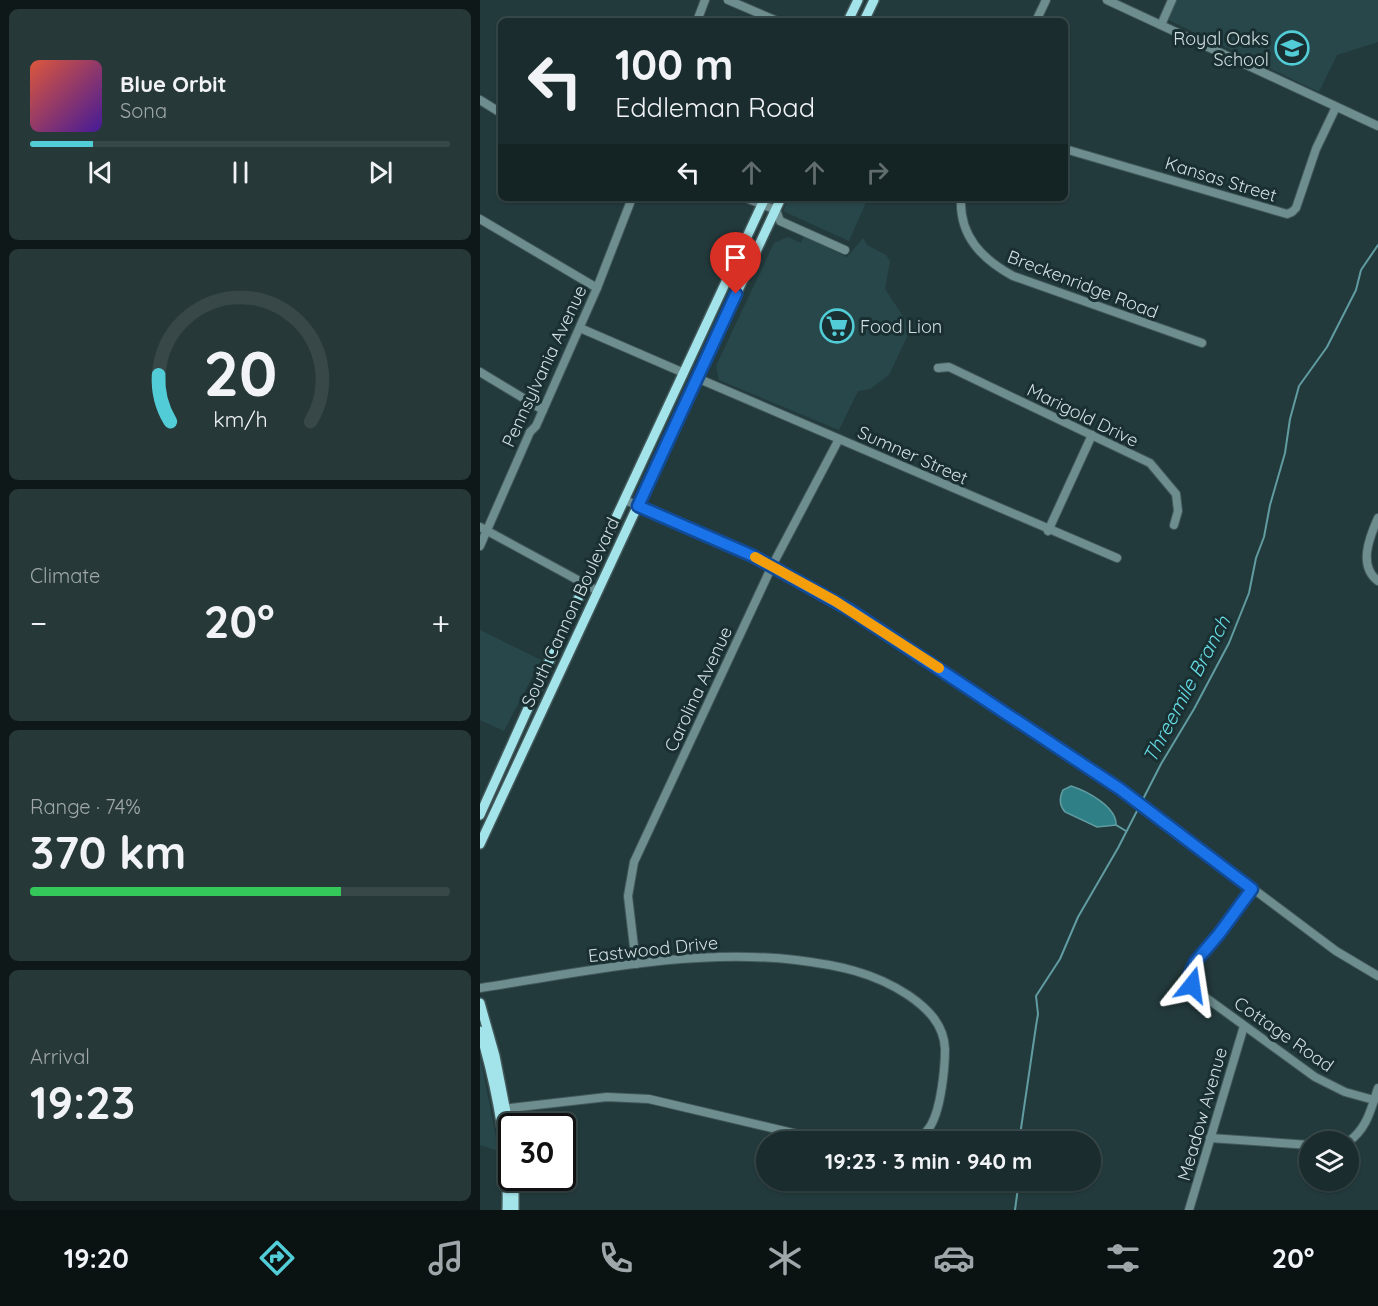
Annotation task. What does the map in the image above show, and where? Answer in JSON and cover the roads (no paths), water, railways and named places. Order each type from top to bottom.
[{"type":"main road","points":[[849,18],[858,0]]},
{"type":"main road","points":[[865,18],[874,0]]},
{"type":"main road","name":"South Cannon Boulevard","points":[[480,815],[764,201]]},
{"type":"main road","name":"South Cannon Boulevard","points":[[480,844],[780,201]]},
{"type":"main road","points":[[480,1004],[495,1056],[503,1109],[507,1210]]},
{"type":"main road","points":[[480,1032],[504,1113]]},
{"type":"main road","points":[[514,1191],[514,1210]]},
{"type":"street","points":[[698,18],[705,0]]},
{"type":"street","points":[[728,0],[770,18]]},
{"type":"street","points":[[1037,18],[1046,0]]},
{"type":"street","points":[[1107,0],[1378,126]]},
{"type":"street","points":[[1161,25],[1172,0]]},
{"type":"street","points":[[480,99],[498,111]]},
{"type":"street","name":"Kansas Street","points":[[1068,150],[1287,214],[1296,208],[1316,149],[1336,107]]},
{"type":"street","name":"Pennsylvania Avenue","points":[[480,546],[484,529],[530,432],[536,426],[580,328],[631,201]]},
{"type":"street","points":[[764,201],[776,210],[780,221],[845,250]]},
{"type":"street","name":"Breckenridge Road","points":[[961,201],[966,230],[976,247],[996,267],[1013,276],[1202,343]]},
{"type":"street","points":[[480,219],[597,288]]},
{"type":"street","points":[[580,328],[684,373]]},
{"type":"street","name":"Marigold Drive","points":[[938,368],[949,367],[1150,463],[1176,494],[1178,511],[1174,525]]},
{"type":"street","points":[[480,372],[543,410]]},
{"type":"street","name":"Sumner Street","points":[[697,378],[1048,531],[1116,558]]},
{"type":"street","points":[[1048,531],[1092,435]]},
{"type":"street","name":"Carolina Avenue","points":[[636,964],[628,896],[634,862],[772,566],[839,439]]},
{"type":"street","points":[[625,500],[772,566],[874,626],[1120,789],[1336,951],[1378,976]]},
{"type":"street","points":[[1378,518],[1367,550],[1366,565],[1378,581]]},
{"type":"street","points":[[484,529],[598,591]]},
{"type":"street","name":"Cottage Road","points":[[1252,889],[1195,962],[1189,976],[1192,985],[1198,992],[1315,1077],[1331,1086],[1374,1100]]},
{"type":"street","name":"Eastwood Drive","points":[[480,988],[684,957],[714,956],[778,958],[848,968],[874,976],[927,1010],[941,1029],[944,1043],[944,1066],[933,1121],[927,1131]]},
{"type":"street","name":"Meadow Avenue","points":[[1190,1210],[1244,1026]]},
{"type":"street","points":[[1359,1133],[1369,1117],[1378,1088]]},
{"type":"street","points":[[503,1109],[607,1097],[649,1099],[784,1131]]},
{"type":"street","points":[[1210,1138],[1299,1144]]},
{"type":"water","points":[[1071,786],[1093,796],[1106,806],[1112,812],[1116,825],[1097,827],[1065,812],[1060,801],[1061,796],[1063,790]]},
{"type":"waterway","name":"Threemile Branch","points":[[1021,1131],[1038,1014],[1036,996],[1060,959],[1078,917],[1229,643],[1249,593],[1256,558],[1264,537],[1270,505],[1285,453],[1290,419],[1299,386],[1327,347],[1356,290],[1361,270],[1378,245]]},
{"type":"waterway","points":[[1116,825],[1126,831]]},
{"type":"waterway","name":"Threemile Branch","points":[[1015,1210],[1018,1191]]},
{"type":"place","name":"Royal Oaks School","points":[[1292,48]]},
{"type":"place","name":"Food Lion","points":[[837,326]]}]
